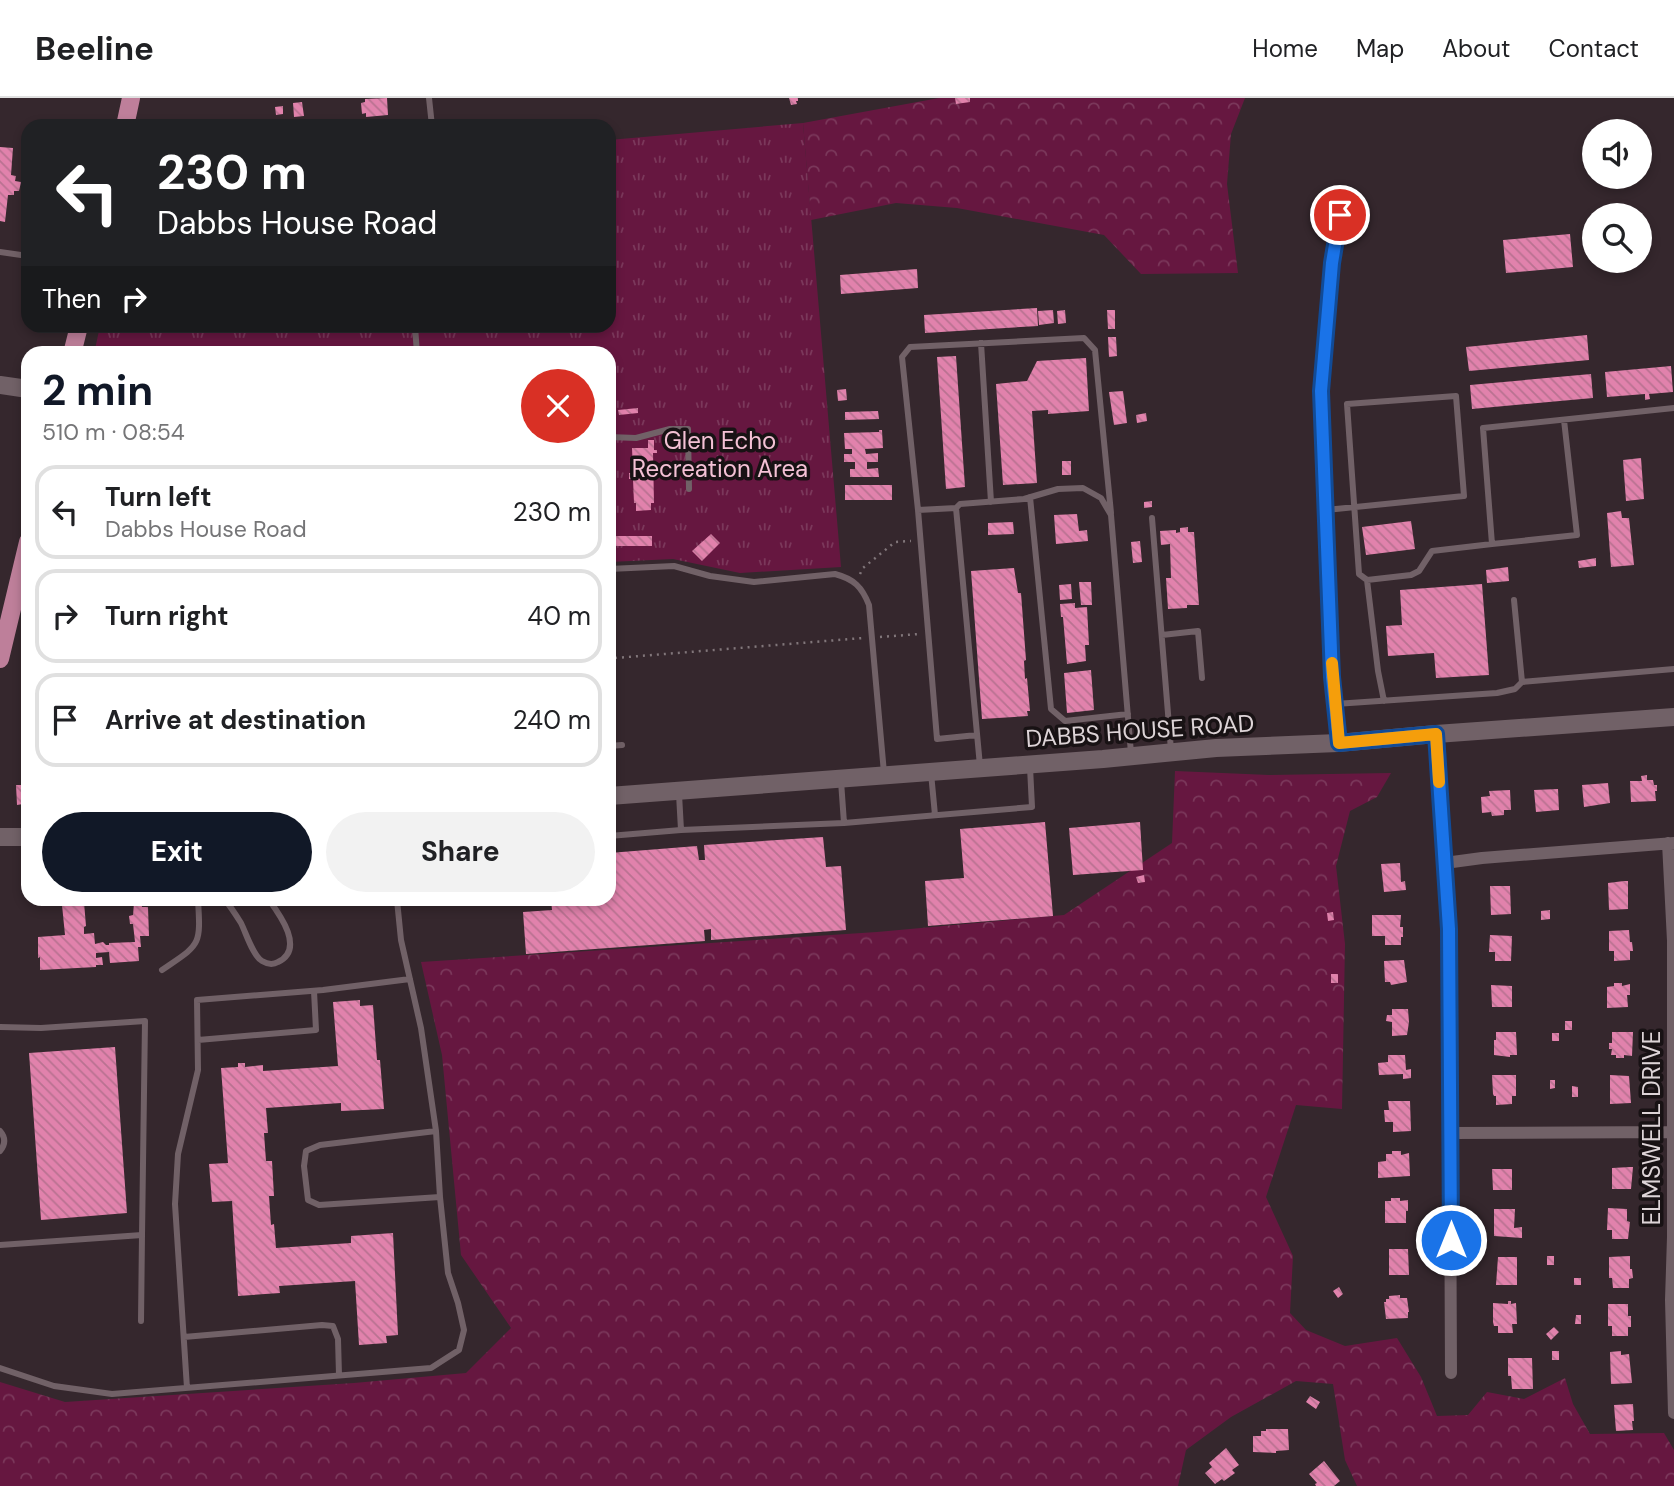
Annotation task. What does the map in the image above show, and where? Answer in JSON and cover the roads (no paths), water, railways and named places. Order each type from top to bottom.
[{"type":"main road","points":[[126,119],[131,98]]},
{"type":"main road","points":[[0,659],[21,571]]},
{"type":"street","points":[[0,385],[21,388]]},
{"type":"street","name":"DABBS HOUSE ROAD","points":[[616,795],[1216,748],[1339,743],[1674,717]]},
{"type":"street","points":[[1436,734],[1449,929],[1451,1373]]},
{"type":"street","points":[[0,837],[21,837]]},
{"type":"street","points":[[1445,863],[1671,843]]},
{"type":"street","name":"ELMSWELL DRIVE","points":[[1671,843],[1674,1132],[1671,1313],[1674,1413]]},
{"type":"street","points":[[1451,1133],[1674,1132]]},
{"type":"lane","points":[[429,98],[431,119]]},
{"type":"lane","points":[[1339,743],[1332,677],[1321,391],[1332,263],[1340,215]]},
{"type":"lane","points":[[0,252],[21,255]]},
{"type":"lane","points":[[977,735],[937,739],[921,540],[902,358],[910,347],[1084,338],[1095,349],[1131,756]]},
{"type":"lane","points":[[981,343],[991,502]]},
{"type":"lane","points":[[1326,510],[1354,507],[1464,496],[1456,396],[1347,404],[1354,507],[1359,574],[1367,580],[1411,575],[1419,571],[1432,551],[1577,535],[1564,419]]},
{"type":"lane","points":[[1492,544],[1483,428],[1674,408]]},
{"type":"lane","points":[[616,437],[636,438],[670,429],[688,429],[690,489]]},
{"type":"lane","points":[[918,510],[956,508],[960,504],[1030,497],[1058,489],[1083,488],[1101,498],[1111,515]]},
{"type":"lane","points":[[1030,497],[1051,709],[1065,721],[1128,714]]},
{"type":"lane","points":[[956,508],[980,768]]},
{"type":"lane","points":[[1152,518],[1171,752]]},
{"type":"lane","points":[[616,569],[674,566],[710,576],[754,582],[835,574],[847,577],[855,583],[863,591],[869,605],[884,774]]},
{"type":"lane","points":[[1367,580],[1384,701]]},
{"type":"lane","points":[[1514,600],[1522,682]]},
{"type":"lane","points":[[1162,635],[1198,631],[1202,678]]},
{"type":"lane","points":[[1335,704],[1497,693],[1515,689],[1522,682],[1674,669]]},
{"type":"lane","points":[[616,746],[622,746]]},
{"type":"lane","points":[[616,835],[844,823],[1032,807],[1030,764]]},
{"type":"lane","points":[[931,771],[935,816]]},
{"type":"lane","points":[[841,777],[844,823]]},
{"type":"lane","points":[[678,790],[681,830]]},
{"type":"lane","points":[[162,970],[191,950],[198,939],[198,906]]},
{"type":"lane","points":[[229,906],[257,957],[268,964],[275,964],[285,957],[290,946],[282,918],[273,906]]},
{"type":"lane","points":[[0,1368],[54,1386],[112,1394],[431,1368],[459,1350],[464,1330],[448,1273],[439,1197],[436,1131],[421,1028],[401,940],[398,906]]},
{"type":"lane","points":[[187,1388],[175,1204],[178,1154],[198,1070],[197,1000],[314,991],[410,979]]},
{"type":"lane","points":[[198,1040],[316,1030],[314,991]]},
{"type":"lane","points":[[0,1033],[0,1027],[54,1027],[145,1021],[141,1321]]},
{"type":"lane","points":[[0,1131],[5,1142],[0,1151]]},
{"type":"lane","points":[[436,1131],[320,1144],[306,1150],[304,1166],[308,1200],[318,1205],[439,1197]]},
{"type":"lane","points":[[0,1245],[142,1235]]},
{"type":"lane","points":[[184,1337],[333,1326],[338,1339],[339,1375]]},
{"type":"park label","name":"Glen Echo Recreation Area","points":[[720,455]]}]
